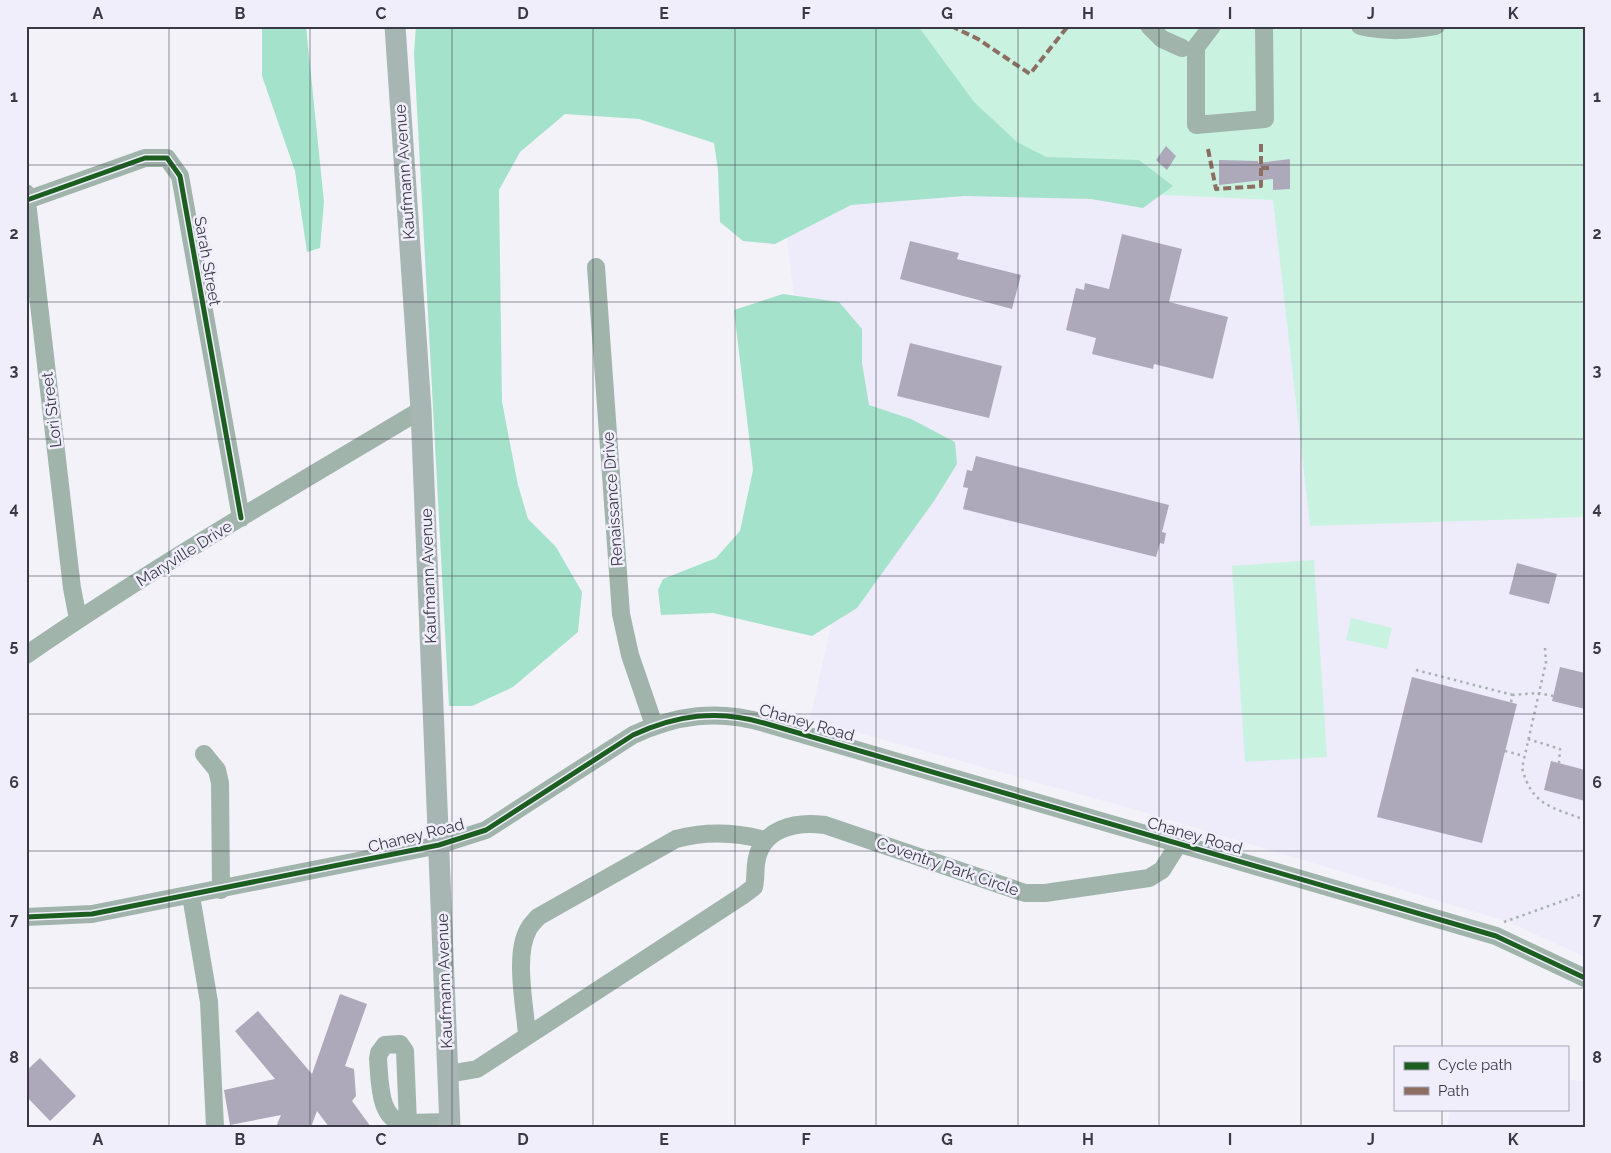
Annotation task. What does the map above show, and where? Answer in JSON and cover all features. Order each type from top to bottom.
[{"type":"main road","name":"Kaufmann Avenue","points":[[395,26],[421,410],[450,1124]]},
{"type":"street","points":[[1149,26],[1162,39],[1182,48]]},
{"type":"street","points":[[1212,26],[1196,47],[1196,125],[1265,119],[1264,26]]},
{"type":"street","points":[[1360,26],[1385,31],[1410,31],[1436,26]]},
{"type":"street","name":"Sarah Street","points":[[27,196],[145,158],[167,158],[180,176],[241,518]]},
{"type":"street","name":"Lori Street","points":[[27,196],[72,588],[78,620]]},
{"type":"street","name":"Renaissance Drive","points":[[596,267],[621,614],[630,655],[654,725]]},
{"type":"street","name":"Maryville Drive","points":[[26,655],[78,620],[241,518],[421,410]]},
{"type":"street","name":"Chaney Road","points":[[26,917],[92,914],[222,890],[439,845],[486,830],[633,735],[654,725],[675,718],[702,714],[730,715],[750,719],[1496,936],[1585,978]]},
{"type":"street","points":[[204,754],[217,770],[220,783],[222,890]]},
{"type":"street","name":"Coventry Park Circle","points":[[766,840],[784,828],[810,823],[825,825],[1025,893],[1038,893],[1149,878],[1162,870],[1178,843]]},
{"type":"street","points":[[448,1074],[477,1068],[754,887],[757,876],[756,864],[760,848],[766,840],[740,834],[695,834],[676,839],[538,917],[527,930],[522,954],[522,979],[527,1035]]},
{"type":"street","points":[[191,896],[209,1002],[215,1127]]},
{"type":"street","points":[[408,1123],[450,1124]]},
{"type":"path","points":[[1545,648],[1546,662],[1527,739],[1522,768],[1526,783],[1536,798],[1553,809],[1585,820]]},
{"type":"path","points":[[1416,670],[1513,695],[1538,693],[1554,696]]},
{"type":"path","points":[[1511,702],[1513,695]]},
{"type":"path","points":[[1527,739],[1560,749],[1559,763]]},
{"type":"path","points":[[1505,752],[1524,756]]},
{"type":"path","points":[[1502,923],[1585,893]]},
{"type":"shaded area","points":[[780,177],[1273,200],[1310,526],[1585,517],[1585,957],[1509,922],[1140,811],[810,719],[832,622]]},
{"type":"shaded area","points":[[1568,1080],[1585,1081],[1585,1127],[1447,1127],[1450,1110],[1568,1110]]},
{"type":"green space","points":[[262,26],[306,26],[324,202],[320,248],[307,252],[295,171],[262,76]]},
{"type":"green space","points":[[416,26],[918,26],[974,102],[1017,142],[1046,157],[1139,160],[1173,186],[1143,208],[1091,199],[964,196],[851,205],[775,244],[743,241],[720,222],[718,170],[714,143],[639,119],[565,114],[520,152],[499,190],[502,402],[518,485],[528,519],[556,547],[582,592],[578,632],[513,687],[472,706],[449,706],[414,53]]},
{"type":"green space","points":[[698,26],[1585,26],[1585,517],[1310,526],[1273,200],[780,177]]},
{"type":"green space","points":[[783,294],[839,302],[862,329],[862,363],[869,405],[911,419],[955,442],[957,464],[934,501],[857,608],[812,636],[713,613],[661,615],[658,590],[663,579],[716,558],[740,531],[753,470],[734,310]]},
{"type":"green space","points":[[1314,560],[1327,757],[1245,762],[1232,566]]},
{"type":"green space","points":[[1351,618],[1392,628],[1387,649],[1346,640]]},
{"type":"building","points":[[1166,146],[1176,156],[1167,170],[1156,160]]},
{"type":"building","points":[[1290,159],[1290,189],[1273,190],[1273,179],[1219,185],[1219,160],[1258,161],[1258,163]]},
{"type":"building","points":[[1122,234],[1182,249],[1169,302],[1228,317],[1213,379],[1154,364],[1153,369],[1092,354],[1096,338],[1066,330],[1076,288],[1084,290],[1085,283],[1109,289]]},
{"type":"building","points":[[910,241],[959,253],[957,259],[1021,275],[1012,309],[900,279]]},
{"type":"building","points":[[910,343],[1002,366],[989,418],[897,396]]},
{"type":"building","points":[[976,456],[1169,505],[1162,532],[1166,533],[1164,544],[1160,543],[1156,557],[963,509],[968,488],[963,487],[967,470],[972,471]]},
{"type":"building","points":[[1517,563],[1557,574],[1549,604],[1509,594]]},
{"type":"building","points":[[1560,667],[1585,673],[1585,709],[1552,701]]},
{"type":"building","points":[[1412,677],[1517,704],[1482,843],[1377,817]]},
{"type":"building","points":[[1551,761],[1585,770],[1585,801],[1544,790]]},
{"type":"building","points":[[340,994],[367,1004],[345,1066],[354,1069],[356,1096],[352,1101],[371,1127],[329,1127],[317,1111],[311,1127],[276,1127],[281,1115],[230,1125],[224,1090],[275,1079],[235,1031],[258,1011],[312,1074]]},
{"type":"building","points":[[40,1058],[76,1096],[50,1121],[26,1096],[26,1071]]},
{"type":"marked path","points":[[951,26],[978,39],[1030,74],[1068,26]]},
{"type":"marked path","points":[[1208,149],[1216,189],[1261,186],[1261,144]]},
{"type":"marked path","points":[[1261,168],[1273,168]]},
{"type":"cycle path","points":[[27,200],[145,158],[167,158],[180,176],[241,518]]},
{"type":"cycle path","points":[[26,917],[92,914],[439,845],[486,830],[633,735],[649,728],[681,719],[714,715],[730,716],[764,723],[1496,936],[1585,978]]}]
